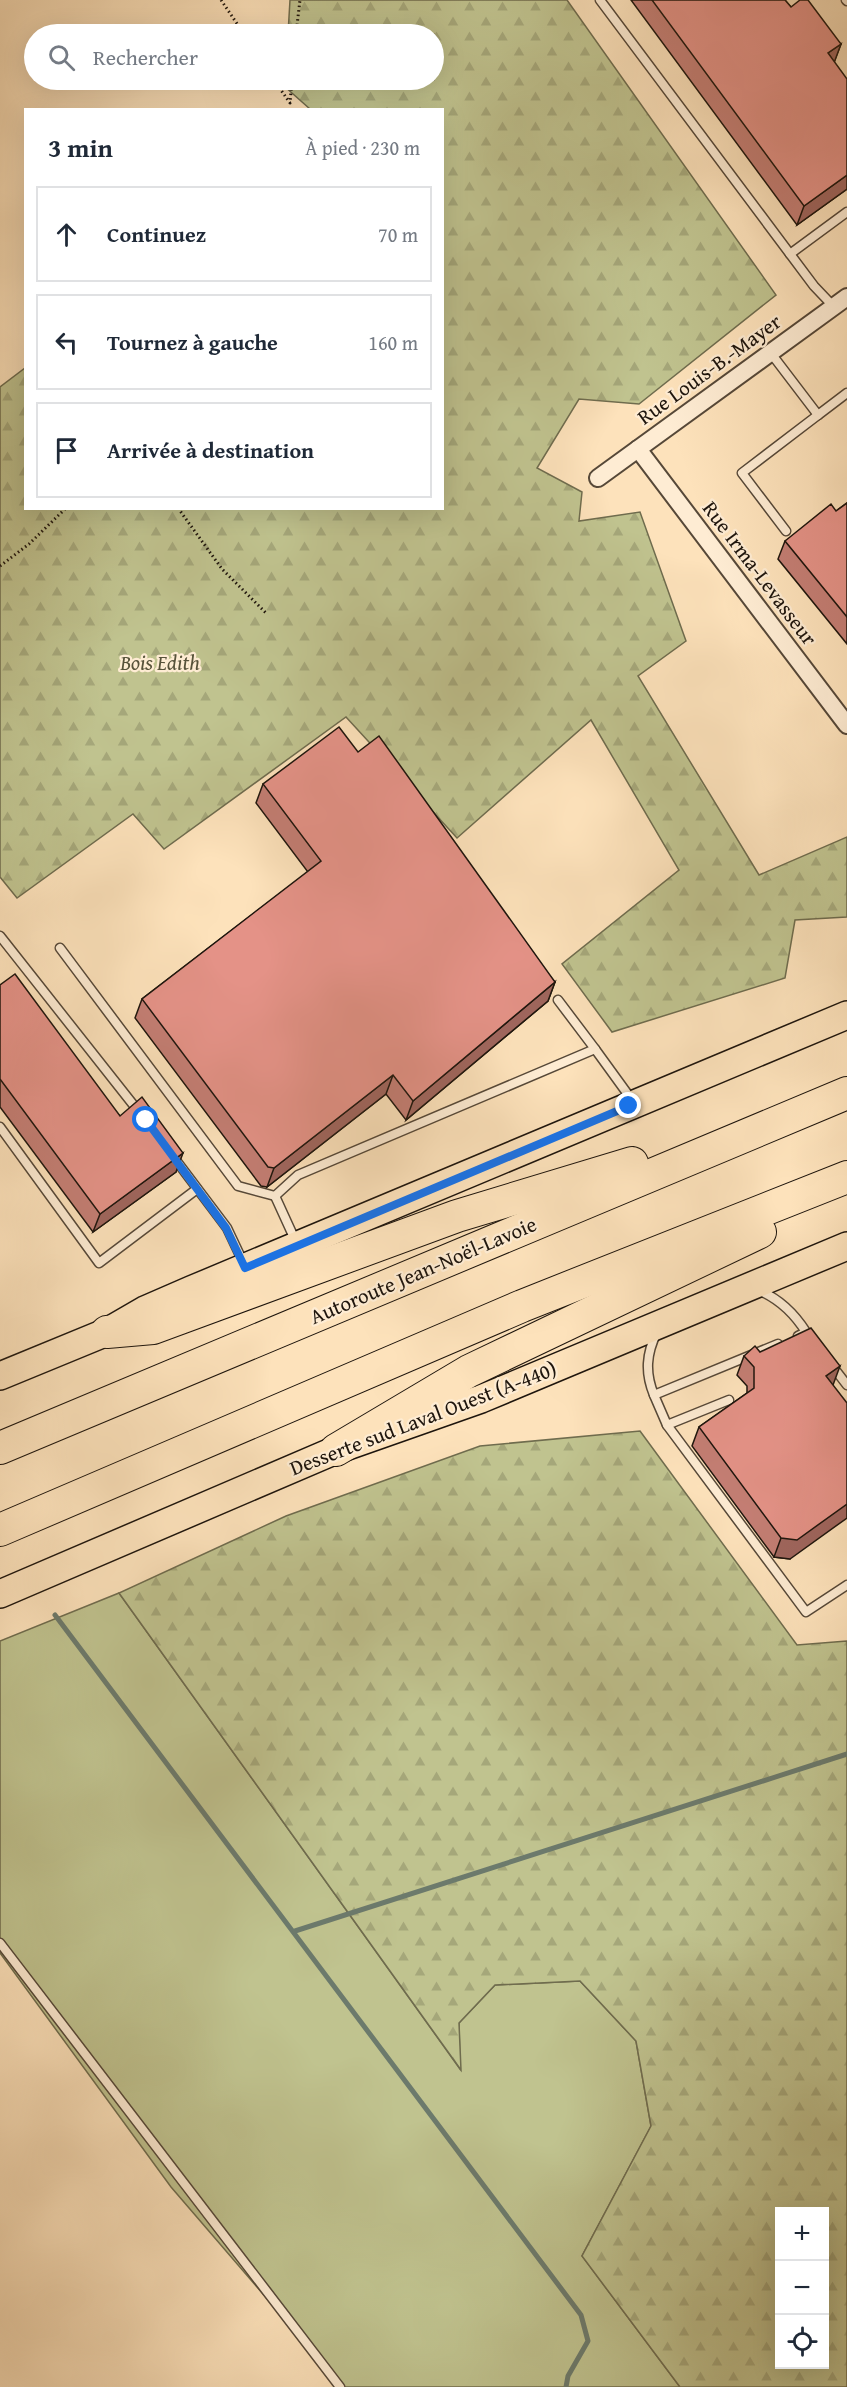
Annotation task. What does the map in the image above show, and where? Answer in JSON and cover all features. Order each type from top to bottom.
[{"type":"highway","name":"Autoroute Jean-Noël-Lavoie","points":[[0,1448],[847,1093]]},
{"type":"highway","points":[[107,1332],[153,1328],[457,1216],[794,1115]]},
{"type":"highway","points":[[0,1530],[501,1314],[847,1177]]},
{"type":"highway","points":[[336,1450],[469,1371],[847,1189]]},
{"type":"main road","points":[[0,1376],[107,1332],[145,1311],[245,1268],[847,1015]]},
{"type":"main road","name":"Desserte sud Laval Ouest (A-440)","points":[[0,1594],[336,1450],[481,1399],[847,1246]]},
{"type":"street","name":"Rue Louis-B.-Mayer","points":[[598,478],[840,302]]},
{"type":"street","name":"Rue Irma-Levasseur","points":[[638,449],[847,725]]},
{"type":"lane","points":[[600,0],[814,286],[840,302]]},
{"type":"lane","points":[[790,254],[847,212]]},
{"type":"lane","points":[[770,352],[818,415]]},
{"type":"lane","points":[[786,531],[742,473],[846,396]]},
{"type":"lane","points":[[0,936],[146,1120]]},
{"type":"lane","points":[[60,948],[238,1186],[275,1196]]},
{"type":"lane","points":[[558,1000],[634,1104]]},
{"type":"lane","points":[[275,1196],[298,1175],[595,1049]]},
{"type":"lane","points":[[0,1127],[99,1263],[197,1189]]},
{"type":"lane","points":[[165,1146],[230,1233],[245,1268]]},
{"type":"lane","points":[[275,1196],[297,1246]]},
{"type":"lane","points":[[749,1287],[771,1296],[786,1306],[813,1341]]},
{"type":"lane","points":[[661,1324],[652,1341],[647,1365],[650,1385],[667,1425],[806,1612],[847,1585]]},
{"type":"lane","points":[[654,1395],[806,1332]]},
{"type":"lane","points":[[826,1359],[847,1385]]},
{"type":"lane","points":[[667,1425],[729,1400]]},
{"type":"lane","points":[[0,1943],[340,2387]]},
{"type":"path","points":[[221,0],[237,24]]},
{"type":"path","points":[[297,24],[300,0]]},
{"type":"path","points":[[281,90],[293,108]]},
{"type":"path","points":[[290,104],[291,90]]},
{"type":"path","points":[[0,566],[29,544],[64,510]]},
{"type":"path","points":[[179,510],[222,569],[266,613]]},
{"type":"green space","name":"Bois Edith","points":[[290,0],[567,0],[776,295],[639,404],[579,399],[537,468],[582,492],[579,521],[640,512],[686,641],[638,676],[759,875],[847,837],[847,917],[795,920],[785,978],[612,1032],[562,964],[679,870],[591,720],[457,838],[346,717],[164,849],[133,814],[17,898],[0,877],[0,387],[24,369],[24,510],[444,510],[444,108],[309,108],[289,90],[444,90],[444,24],[289,24]]},
{"type":"green space","points":[[640,1431],[797,1645],[847,1641],[847,2387],[680,2387],[582,2256],[651,2126],[636,2041],[580,1981],[495,1985],[459,2023],[461,2070],[119,1593],[286,1516],[480,1446]]},
{"type":"green space","points":[[119,1593],[460,2069],[459,2023],[495,1985],[580,1981],[636,2041],[651,2126],[582,2256],[680,2387],[343,2387],[171,2187],[0,1953],[0,1641]]},
{"type":"building","points":[[652,0],[785,0],[791,7],[800,0],[808,0],[841,44],[828,53],[847,79],[847,175],[804,206]]},
{"type":"building","points":[[847,503],[847,617],[785,541],[831,504],[836,511]]},
{"type":"building","points":[[339,727],[358,752],[379,736],[555,982],[413,1101],[393,1075],[274,1168],[268,1167],[142,999],[321,861],[263,784]]},
{"type":"building","points":[[15,974],[120,1116],[142,1097],[183,1153],[100,1214],[0,1079],[0,985]]},
{"type":"building","points":[[811,1328],[840,1366],[826,1376],[847,1403],[847,1504],[797,1540],[781,1538],[699,1427],[754,1388],[754,1367],[744,1356],[755,1346],[760,1352]]},
{"type":"waterway","points":[[55,1615],[581,2315],[588,2341],[568,2376],[566,2387]]},
{"type":"waterway","points":[[295,1931],[847,1754]]},
{"type":"route","points":[[146,1120],[226,1228],[238,1249],[245,1268],[629,1106]]}]
